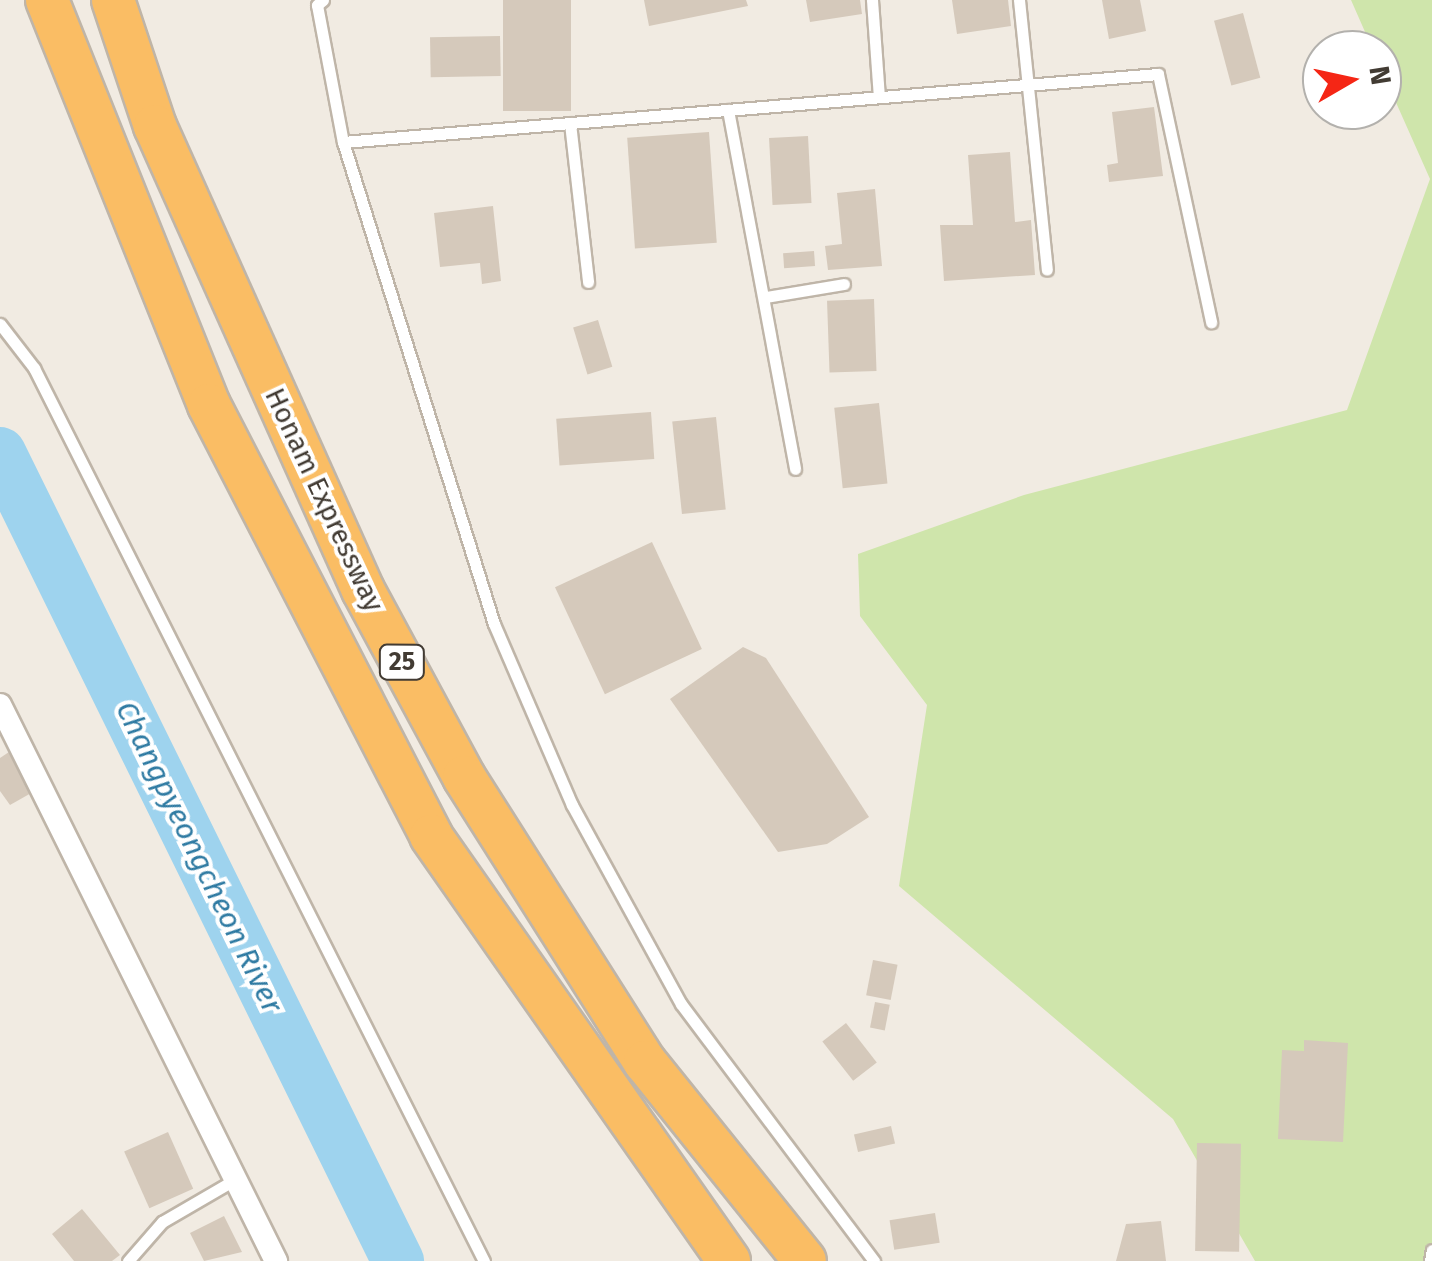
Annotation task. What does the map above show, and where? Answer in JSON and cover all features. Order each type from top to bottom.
[{"type":"highway","name":"Honam Expressway","points":[[47,0],[209,406],[431,836],[729,1261]]},
{"type":"highway","name":"Honam Expressway","points":[[113,0],[155,126],[363,590],[464,776],[645,1062],[805,1261]]},
{"type":"street","points":[[0,705],[276,1261]]},
{"type":"lane","points":[[323,0],[316,5],[343,142],[494,624],[572,805],[681,1004],[874,1261]]},
{"type":"lane","points":[[872,0],[878,98]]},
{"type":"lane","points":[[1019,0],[1047,270]]},
{"type":"lane","points":[[343,142],[1158,74],[1211,322]]},
{"type":"lane","points":[[728,110],[766,297],[795,469]]},
{"type":"lane","points":[[570,124],[588,282]]},
{"type":"lane","points":[[766,297],[844,284]]},
{"type":"lane","points":[[0,324],[34,368],[484,1261]]},
{"type":"lane","points":[[128,1261],[162,1222],[236,1179]]},
{"type":"lane","points":[[1430,1261],[1432,1250]]},
{"type":"green space","points":[[1351,0],[1432,0],[1432,1261],[1255,1261],[1173,1119],[899,886],[927,705],[860,616],[858,554],[1024,495],[1347,410],[1430,179],[1402,116],[1402,30],[1364,30]]},
{"type":"building","points":[[503,0],[571,0],[571,111],[503,111]]},
{"type":"building","points":[[644,0],[746,0],[748,6],[649,26]]},
{"type":"building","points":[[806,0],[860,0],[862,14],[810,22]]},
{"type":"building","points":[[952,0],[1008,0],[1011,26],[957,34]]},
{"type":"building","points":[[1102,0],[1140,0],[1146,31],[1109,39]]},
{"type":"building","points":[[1243,13],[1260,78],[1231,85],[1214,21]]},
{"type":"building","points":[[500,36],[501,76],[431,77],[430,37]]},
{"type":"building","points":[[1154,107],[1163,176],[1109,182],[1107,165],[1118,163],[1112,112]]},
{"type":"building","points":[[709,132],[717,243],[635,248],[627,138]]},
{"type":"building","points":[[808,136],[812,203],[773,205],[769,138]]},
{"type":"building","points":[[1010,152],[1015,222],[1031,220],[1035,275],[944,281],[940,225],[973,225],[968,155]]},
{"type":"building","points":[[875,189],[882,266],[828,270],[825,246],[842,244],[837,193]]},
{"type":"building","points":[[493,206],[501,281],[482,284],[480,263],[440,267],[434,213]]},
{"type":"building","points":[[814,251],[815,266],[784,268],[783,253]]},
{"type":"building","points":[[874,299],[877,371],[830,373],[827,301]]},
{"type":"building","points":[[598,320],[612,367],[587,374],[573,328]]},
{"type":"building","points":[[879,403],[887,484],[843,488],[834,408]]},
{"type":"building","points":[[651,412],[654,459],[560,466],[556,419]]},
{"type":"building","points":[[716,417],[726,509],[682,514],[672,422]]},
{"type":"building","points":[[652,542],[702,649],[605,694],[555,587]]},
{"type":"building","points":[[743,647],[766,658],[869,817],[827,844],[778,852],[670,699]]},
{"type":"building","points":[[12,750],[33,792],[10,805],[0,791],[0,758]]},
{"type":"building","points":[[873,960],[898,965],[891,1000],[866,995]]},
{"type":"building","points":[[875,1002],[890,1005],[885,1030],[870,1028]]},
{"type":"building","points":[[846,1023],[877,1062],[853,1081],[822,1041]]},
{"type":"building","points":[[1304,1040],[1348,1043],[1343,1142],[1278,1139],[1282,1050],[1304,1051]]},
{"type":"building","points":[[891,1126],[895,1144],[858,1152],[854,1135]]},
{"type":"building","points":[[168,1132],[193,1189],[149,1208],[124,1152]]},
{"type":"building","points":[[1197,1143],[1241,1144],[1239,1252],[1195,1251]]},
{"type":"building","points":[[82,1209],[120,1255],[112,1261],[74,1261],[52,1234]]},
{"type":"building","points":[[935,1213],[940,1243],[894,1250],[890,1220]]},
{"type":"building","points":[[224,1216],[242,1252],[204,1261],[190,1233]]},
{"type":"building","points":[[1161,1221],[1166,1261],[1116,1261],[1126,1224]]},
{"type":"waterway","name":"Changpyeongcheon River","points":[[0,453],[398,1261]]}]
